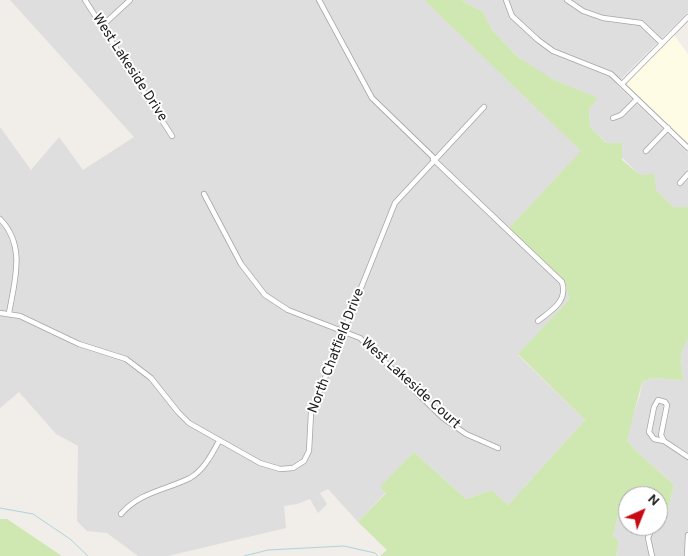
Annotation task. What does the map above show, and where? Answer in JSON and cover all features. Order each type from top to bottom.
[{"type":"street","name":"West Lakeside Drive","points":[[85,0],[172,136]]},
{"type":"street","points":[[102,26],[130,0]]},
{"type":"street","points":[[319,0],[372,98],[562,282],[564,294],[561,301],[538,322]]},
{"type":"street","points":[[506,0],[512,16],[553,51],[576,62],[604,70],[622,84],[688,148]]},
{"type":"street","points":[[567,0],[583,10],[603,18],[641,23],[662,43]]},
{"type":"street","points":[[622,84],[688,17]]},
{"type":"street","points":[[613,118],[621,115],[637,99]]},
{"type":"street","name":"North Chatfield Drive","points":[[0,312],[9,312],[20,316],[80,344],[126,358],[151,378],[189,423],[260,463],[280,469],[293,468],[304,461],[309,451],[311,413],[395,203],[484,107]]},
{"type":"street","points":[[646,151],[668,128]]},
{"type":"street","points":[[680,183],[688,174]]},
{"type":"street","name":"West Lakeside Court","points":[[204,194],[241,264],[265,294],[288,310],[360,338],[444,418],[466,434],[498,448]]},
{"type":"street","points":[[0,218],[11,232],[17,250],[17,265],[9,312]]},
{"type":"street","points":[[664,441],[661,435],[666,405],[665,402],[658,400],[654,407],[648,432],[654,439],[664,441],[688,457]]},
{"type":"street","points":[[121,514],[143,495],[191,477],[209,459],[219,441]]},
{"type":"street","points":[[687,556],[688,535]]},
{"type":"street","points":[[649,536],[648,544],[652,556]]},
{"type":"shaded area","points":[[10,0],[424,0],[582,151],[509,228],[565,281],[569,300],[518,355],[585,420],[508,505],[492,490],[466,499],[414,452],[381,487],[386,492],[358,522],[328,489],[320,493],[327,504],[318,513],[310,499],[284,506],[286,528],[168,556],[138,556],[107,533],[87,531],[77,521],[78,446],[56,434],[19,392],[0,408],[0,127],[31,170],[59,137],[83,170],[134,137]]},
{"type":"shaded area","points":[[461,0],[688,0],[688,12],[616,84],[688,153],[688,207],[673,207],[590,127],[589,109],[597,98],[554,80],[536,70],[518,57],[492,30],[483,12]]},
{"type":"shaded area","points":[[674,35],[688,54],[688,143],[627,85],[628,81]]},
{"type":"shaded area","points":[[688,339],[688,556],[616,556],[619,540],[613,538],[618,516],[618,536],[668,536],[668,508],[674,485],[635,450],[627,440],[628,430],[640,395],[642,382],[652,378],[684,380],[680,365],[682,347]]},
{"type":"green space","points":[[424,0],[461,0],[483,12],[492,30],[518,57],[554,80],[598,98],[589,109],[590,127],[606,143],[622,143],[622,160],[640,175],[654,174],[656,190],[673,207],[688,207],[688,339],[681,354],[684,380],[652,378],[642,382],[627,440],[635,450],[674,485],[668,508],[668,486],[618,486],[618,515],[613,537],[619,540],[616,556],[380,556],[387,550],[358,522],[386,493],[380,487],[414,452],[466,499],[492,490],[508,505],[585,420],[518,354],[569,300],[565,281],[509,228],[581,151]]},
{"type":"green space","points":[[0,519],[7,519],[62,556],[0,556]]},
{"type":"waterway","points":[[0,508],[33,514],[70,539],[88,556]]},
{"type":"waterway","points":[[244,556],[268,550],[344,546],[375,553],[378,556]]}]
